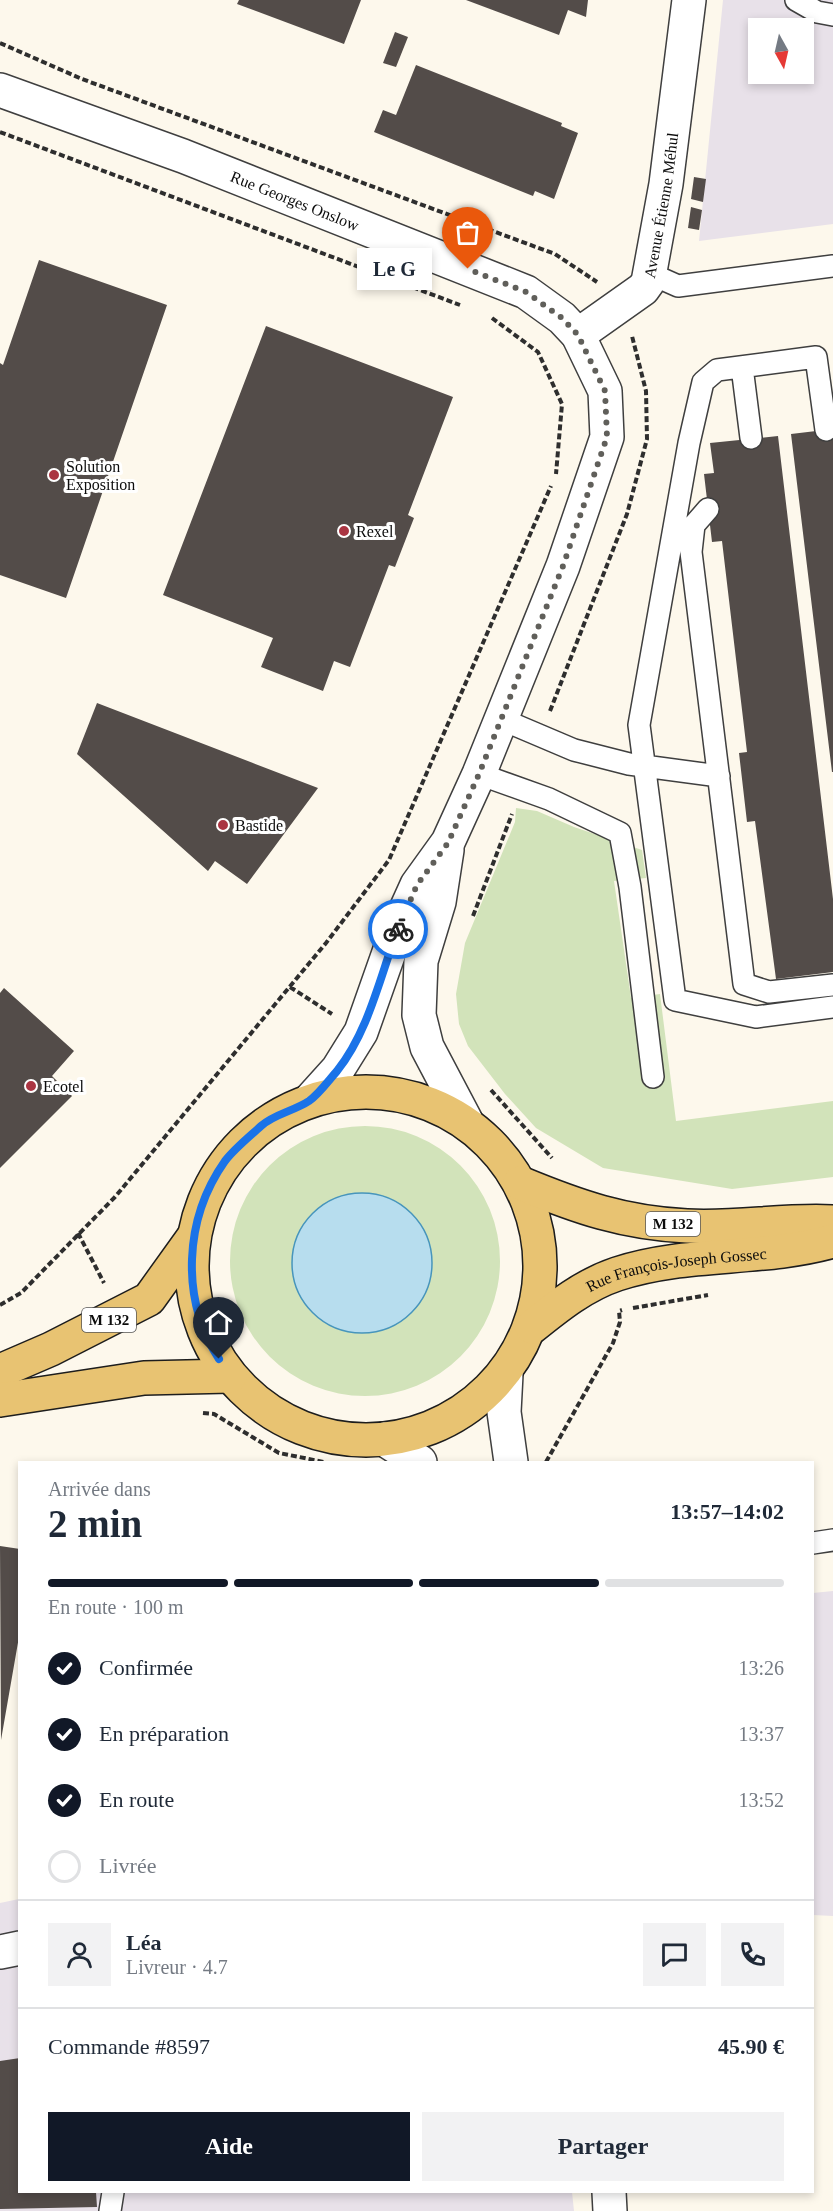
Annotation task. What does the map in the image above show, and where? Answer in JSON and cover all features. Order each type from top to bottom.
[{"type":"main road","points":[[354,1092],[400,1094],[466,1120],[488,1140],[520,1183],[536,1226],[540,1272],[532,1327],[506,1374],[463,1411],[425,1430],[384,1439],[340,1438],[297,1426],[260,1405],[230,1376],[207,1341],[194,1301],[192,1239],[200,1207],[225,1161],[263,1124],[310,1100],[354,1092]]},
{"type":"main road","name":"Rue François-Joseph Gossec","points":[[520,1183],[581,1208],[610,1216],[688,1226],[805,1220],[833,1222]]},
{"type":"main road","name":"M 132","points":[[0,1371],[51,1349],[149,1299],[167,1277],[192,1239]]},
{"type":"main road","name":"Rue François-Joseph Gossec","points":[[532,1327],[567,1299],[608,1278],[665,1264],[805,1249],[833,1241]]},
{"type":"main road","points":[[0,1400],[144,1378],[230,1376]]},
{"type":"street","name":"Avenue Étienne Méhul","points":[[578,335],[646,286],[651,273],[666,184],[689,0]]},
{"type":"street","name":"Rue Georges Onslow","points":[[0,90],[172,152],[526,292],[562,318],[578,335]]},
{"type":"street","points":[[310,1100],[338,1069],[361,1032],[403,916],[417,885],[448,843],[479,774],[563,566],[607,437],[605,391],[578,335]]},
{"type":"street","points":[[448,843],[439,902],[421,961],[419,1015],[427,1047],[466,1120]]},
{"type":"street","points":[[506,1374],[504,1412],[511,1461]]},
{"type":"street","points":[[384,1439],[418,1461]]},
{"type":"street","points":[[0,1952],[18,1948]]},
{"type":"street","points":[[609,2193],[610,2211]]},
{"type":"lane","points":[[796,0],[817,12],[833,15]]},
{"type":"lane","points":[[651,273],[678,286],[833,266]]},
{"type":"lane","points":[[826,430],[816,357],[717,370],[703,382],[689,443],[639,725],[675,1000],[756,1017],[833,1007]]},
{"type":"lane","points":[[742,367],[751,438]]},
{"type":"lane","points":[[708,509],[694,525],[691,552],[744,984],[769,992],[823,982]]},
{"type":"lane","points":[[501,719],[541,734],[574,750],[645,767],[719,776]]},
{"type":"lane","points":[[479,774],[520,787],[620,833],[630,887],[653,1077]]},
{"type":"lane","points":[[814,1543],[833,1540]]},
{"type":"lane","points":[[110,2211],[113,2193]]},
{"type":"path","points":[[0,43],[82,79],[555,254],[594,279],[635,342],[646,391],[647,439],[627,514],[541,734]]},
{"type":"path","points":[[0,132],[471,310]]},
{"type":"path","points":[[0,1305],[21,1293],[115,1197],[326,943],[389,860],[556,476],[562,404],[543,362],[538,352],[493,318],[482,314]]},
{"type":"path","points":[[470,922],[505,837],[520,787]]},
{"type":"path","points":[[489,1087],[560,1167]]},
{"type":"path","points":[[547,1461],[613,1343],[620,1322],[619,1311],[608,1278]]},
{"type":"path","points":[[619,1311],[717,1293]]},
{"type":"path","points":[[194,1412],[214,1414],[279,1453],[319,1461]]},
{"type":"shaded area","points":[[723,0],[833,0],[833,224],[699,241]]},
{"type":"shaded area","points":[[833,1591],[833,1916],[814,1915],[814,1593]]},
{"type":"shaded area","points":[[18,1899],[18,2193],[572,2193],[574,2211],[0,2211],[0,1903]]},
{"type":"green space","points":[[516,808],[537,811],[574,827],[642,850],[646,878],[614,881],[631,998],[660,994],[676,1121],[833,1101],[833,1177],[732,1189],[603,1168],[536,1128],[505,1094],[468,1046],[459,1024],[456,994],[465,943],[515,822]]},
{"type":"green space","points":[[378,1126],[417,1136],[440,1148],[461,1165],[478,1186],[490,1209],[498,1235],[500,1261],[498,1287],[490,1313],[478,1336],[461,1357],[440,1374],[417,1386],[378,1396],[352,1396],[313,1386],[301,1380],[279,1366],[260,1347],[240,1313],[232,1287],[230,1248],[240,1209],[246,1197],[260,1175],[279,1156],[313,1136],[339,1128]]},
{"type":"water","points":[[362,1193],[389,1198],[412,1213],[427,1236],[432,1263],[427,1290],[412,1313],[389,1328],[362,1333],[335,1328],[312,1313],[297,1290],[292,1263],[297,1236],[312,1213],[335,1198]]},
{"type":"building","points":[[239,0],[361,0],[344,44],[237,4]]},
{"type":"building","points":[[466,0],[588,0],[586,17],[568,10],[559,35]]},
{"type":"building","points":[[395,32],[408,37],[396,67],[383,63]]},
{"type":"building","points":[[416,65],[562,123],[561,126],[578,133],[554,199],[535,191],[533,196],[374,132],[383,110],[396,115]]},
{"type":"building","points":[[694,177],[706,179],[703,202],[691,199]]},
{"type":"building","points":[[691,207],[702,210],[699,230],[688,228]]},
{"type":"building","name":"Solution Exposition","points":[[39,260],[167,305],[66,598],[0,575],[0,363],[3,365]]},
{"type":"building","points":[[266,326],[453,397],[408,515],[414,518],[395,567],[389,565],[350,667],[334,661],[323,691],[261,667],[273,638],[163,595]]},
{"type":"building","points":[[833,429],[833,772],[832,772],[791,434]]},
{"type":"building","points":[[778,436],[833,899],[833,972],[776,979],[755,821],[747,822],[739,753],[747,752],[722,541],[712,542],[704,474],[714,473],[710,443]]},
{"type":"building","name":"Bastide","points":[[97,703],[318,788],[247,884],[215,861],[208,871],[77,754]]},
{"type":"building","name":"Ecotel","points":[[4,988],[74,1051],[52,1076],[72,1096],[0,1168],[0,993]]},
{"type":"building","points":[[0,1546],[18,1549],[18,1642],[1,1740]]},
{"type":"building","points":[[18,2058],[18,2193],[96,2193],[97,2207],[0,2209],[0,2061]]},
{"type":"way so far","points":[[398,929],[417,885],[448,843],[479,774],[563,566],[607,437],[605,391],[578,335],[562,318],[526,292],[468,269]]},
{"type":"place","name":"Le G","points":[[468,269]]},
{"type":"place","name":"Solution Exposition","points":[[54,475]]},
{"type":"place","name":"Rexel","points":[[344,531]]},
{"type":"place","name":"Bastide","points":[[223,825]]},
{"type":"place","name":"Ecotel","points":[[31,1086]]},
{"type":"route","points":[[219,1359],[207,1341],[194,1301],[192,1239],[200,1207],[225,1161],[263,1124],[310,1100],[338,1069],[361,1032],[398,929]]}]
